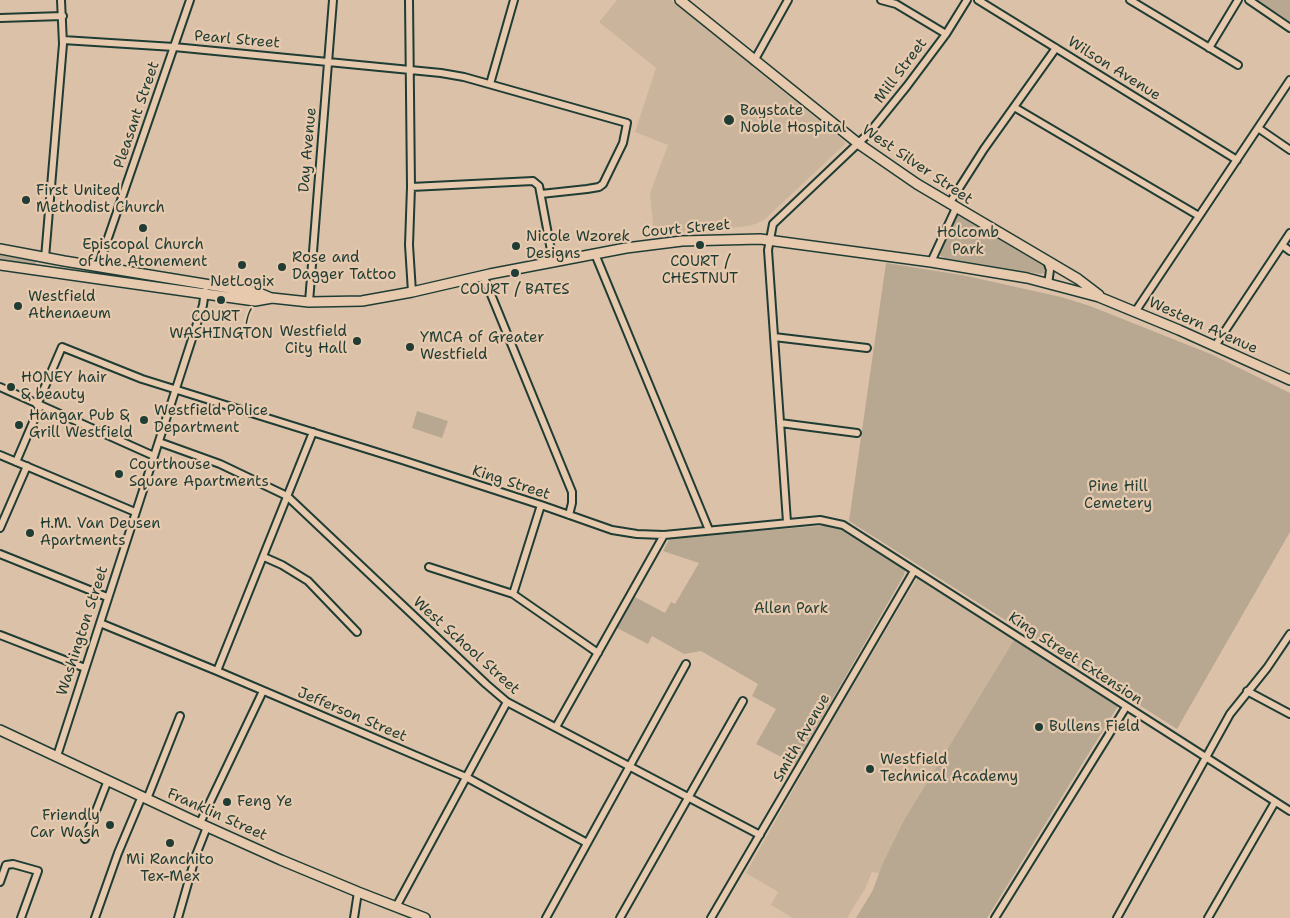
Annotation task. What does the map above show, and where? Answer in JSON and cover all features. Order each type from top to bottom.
[{"type":"main road","name":"West Silver Street","points":[[680,0],[859,144],[917,184],[1078,279],[1103,298]]},
{"type":"main road","name":"Court Street","points":[[0,249],[259,293],[272,298],[309,302],[362,301],[552,261],[687,241],[744,238],[931,262],[1027,278],[1103,298]]},
{"type":"main road","points":[[43,270],[45,258]]},
{"type":"main road","name":"Court Street","points":[[0,265],[255,301],[272,298]]},
{"type":"main road","points":[[96,278],[98,267]]},
{"type":"main road","points":[[150,286],[151,275]]},
{"type":"main road","name":"Western Avenue","points":[[1103,298],[1290,380]]},
{"type":"main road","name":"Franklin Street","points":[[0,730],[203,825],[358,892],[425,918]]},
{"type":"street","points":[[45,258],[63,40],[61,0]]},
{"type":"street","name":"Pleasant Street","points":[[98,267],[190,0]]},
{"type":"street","name":"Day Avenue","points":[[309,302],[333,0]]},
{"type":"street","points":[[409,0],[409,245],[412,292]]},
{"type":"street","points":[[490,84],[514,0]]},
{"type":"street","points":[[754,61],[788,0]]},
{"type":"street","points":[[881,0],[896,4],[946,34]]},
{"type":"street","name":"Mill Street","points":[[787,522],[768,250],[773,224],[859,144],[907,86],[946,34],[967,0]]},
{"type":"street","name":"Wilson Avenue","points":[[978,0],[1236,160]]},
{"type":"street","points":[[1130,0],[1238,65]]},
{"type":"street","points":[[1209,48],[1238,0]]},
{"type":"street","points":[[1249,0],[1290,28]]},
{"type":"street","points":[[0,18],[63,16]]},
{"type":"street","name":"Pearl Street","points":[[63,40],[174,47],[453,75],[627,123],[623,143],[606,180],[599,187],[541,194]]},
{"type":"street","points":[[931,262],[953,206],[1014,107],[1056,48]]},
{"type":"street","points":[[1135,312],[1290,80]]},
{"type":"street","points":[[1014,107],[1199,216]]},
{"type":"street","points":[[1258,128],[1290,150]]},
{"type":"street","points":[[410,187],[533,181],[539,186],[541,194],[552,261]]},
{"type":"street","points":[[1215,346],[1290,233]]},
{"type":"street","points":[[1282,245],[1290,251]]},
{"type":"street","points":[[595,254],[709,530]]},
{"type":"street","points":[[1046,260],[1050,270],[1048,284]]},
{"type":"street","points":[[483,275],[572,492],[569,515]]},
{"type":"street","name":"Washington Street","points":[[56,756],[203,305],[205,284]]},
{"type":"street","points":[[774,337],[867,348]]},
{"type":"street","name":"King Street","points":[[39,405],[62,347],[134,376],[176,390],[541,505],[612,530],[637,534],[664,535],[787,522],[828,521],[847,527]]},
{"type":"street","points":[[0,388],[154,456]]},
{"type":"street","points":[[16,462],[39,405]]},
{"type":"street","points":[[780,424],[857,433]]},
{"type":"street","points":[[217,671],[313,432]]},
{"type":"street","name":"West School Street","points":[[159,442],[220,464],[287,496],[486,684],[508,702],[688,798],[760,834]]},
{"type":"street","points":[[0,455],[135,512]]},
{"type":"street","points":[[0,528],[27,466]]},
{"type":"street","points":[[513,594],[541,505]]},
{"type":"street","name":"King Street Extension","points":[[847,527],[1290,811]]},
{"type":"street","points":[[556,727],[664,535]]},
{"type":"street","points":[[1,556],[107,597]]},
{"type":"street","points":[[264,557],[282,565],[308,582],[357,632]]},
{"type":"street","points":[[429,567],[513,594],[598,653]]},
{"type":"street","name":"Smith Avenue","points":[[711,918],[914,571]]},
{"type":"street","name":"Jefferson Street","points":[[100,623],[466,777],[587,843]]},
{"type":"street","points":[[1117,918],[1230,714],[1267,668],[1290,634]]},
{"type":"street","points":[[0,635],[85,668]]},
{"type":"street","points":[[546,918],[686,664]]},
{"type":"street","points":[[178,918],[203,825],[263,691]]},
{"type":"street","points":[[1247,691],[1290,714]]},
{"type":"street","points":[[620,918],[743,701]]},
{"type":"street","points":[[396,907],[508,702]]},
{"type":"street","points":[[996,918],[1126,707]]},
{"type":"street","points":[[95,918],[118,853],[180,716]]},
{"type":"street","points":[[85,839],[108,780]]},
{"type":"street","points":[[1208,918],[1275,802]]},
{"type":"street","points":[[0,882],[3,864],[13,864],[38,871],[21,918]]},
{"type":"street","points":[[354,918],[358,892]]},
{"type":"shaded area","name":"Baystate Noble Hospital","points":[[617,0],[671,0],[844,141],[845,144],[764,220],[758,223],[749,226],[654,235],[650,193],[668,145],[635,132],[656,68],[599,22]]},
{"type":"shaded area","name":"Westfield Technical Academy","points":[[917,578],[1014,640],[904,820],[879,873],[872,872],[865,889],[847,918],[793,918],[771,905],[778,892],[746,873],[831,723]]},
{"type":"green space","points":[[1249,0],[1290,0],[1290,28]]},
{"type":"green space","name":"Holcomb Park","points":[[959,214],[1041,262],[1045,266],[1044,273],[944,258],[940,255],[956,215]]},
{"type":"green space","points":[[0,255],[36,261],[36,265],[0,261]]},
{"type":"green space","name":"Pine Hill Cemetery","points":[[886,263],[962,275],[1061,297],[1090,306],[1213,355],[1290,393],[1290,532],[1177,729],[849,521]]},
{"type":"green space","points":[[417,411],[448,421],[442,438],[412,428]]},
{"type":"green space","name":"Allen Park","points":[[833,525],[905,570],[904,575],[795,764],[756,744],[776,709],[752,696],[758,684],[701,651],[684,654],[652,636],[648,644],[617,628],[635,597],[665,613],[671,602],[675,604],[699,563],[663,551],[670,538]]},
{"type":"green space","points":[[1014,640],[1118,706],[987,918],[856,918],[873,890],[882,865],[904,820]]},
{"type":"place","name":"Baystate Noble Hospital","points":[[729,120]]},
{"type":"place","name":"First United Methodist Church","points":[[26,200]]},
{"type":"place","name":"Episcopal Church of the Atonement","points":[[143,228]]},
{"type":"place","name":"COURT / CHESTNUT","points":[[700,245]]},
{"type":"place","name":"Nicole Wzorek Designs","points":[[516,246]]},
{"type":"place","name":"NetLogix","points":[[242,265]]},
{"type":"place","name":"Rose and Dagger Tattoo","points":[[282,267]]},
{"type":"place","name":"COURT / BATES","points":[[515,273]]},
{"type":"place","name":"COURT / WASHINGTON","points":[[221,300]]},
{"type":"place","name":"Westfield Athenaeum","points":[[18,306]]},
{"type":"place","name":"Westfield City Hall","points":[[357,341]]},
{"type":"place","name":"YMCA of Greater Westfield","points":[[410,347]]},
{"type":"place","name":"HONEY hair & beauty","points":[[11,387]]},
{"type":"place","name":"Westfield Police Department","points":[[144,420]]},
{"type":"place","name":"Hangar Pub & Grill Westfield","points":[[19,425]]},
{"type":"place","name":"Courthouse Square Apartments","points":[[119,474]]},
{"type":"place","name":"H.M. Van Deusen Apartments","points":[[30,533]]},
{"type":"place","name":"Bullens Field","points":[[1039,727]]},
{"type":"place","name":"Westfield Technical Academy","points":[[870,769]]},
{"type":"place","name":"Feng Ye","points":[[227,802]]},
{"type":"place","name":"Friendly Car Wash","points":[[110,825]]},
{"type":"place","name":"Mi Ranchito Tex-Mex","points":[[170,843]]}]
